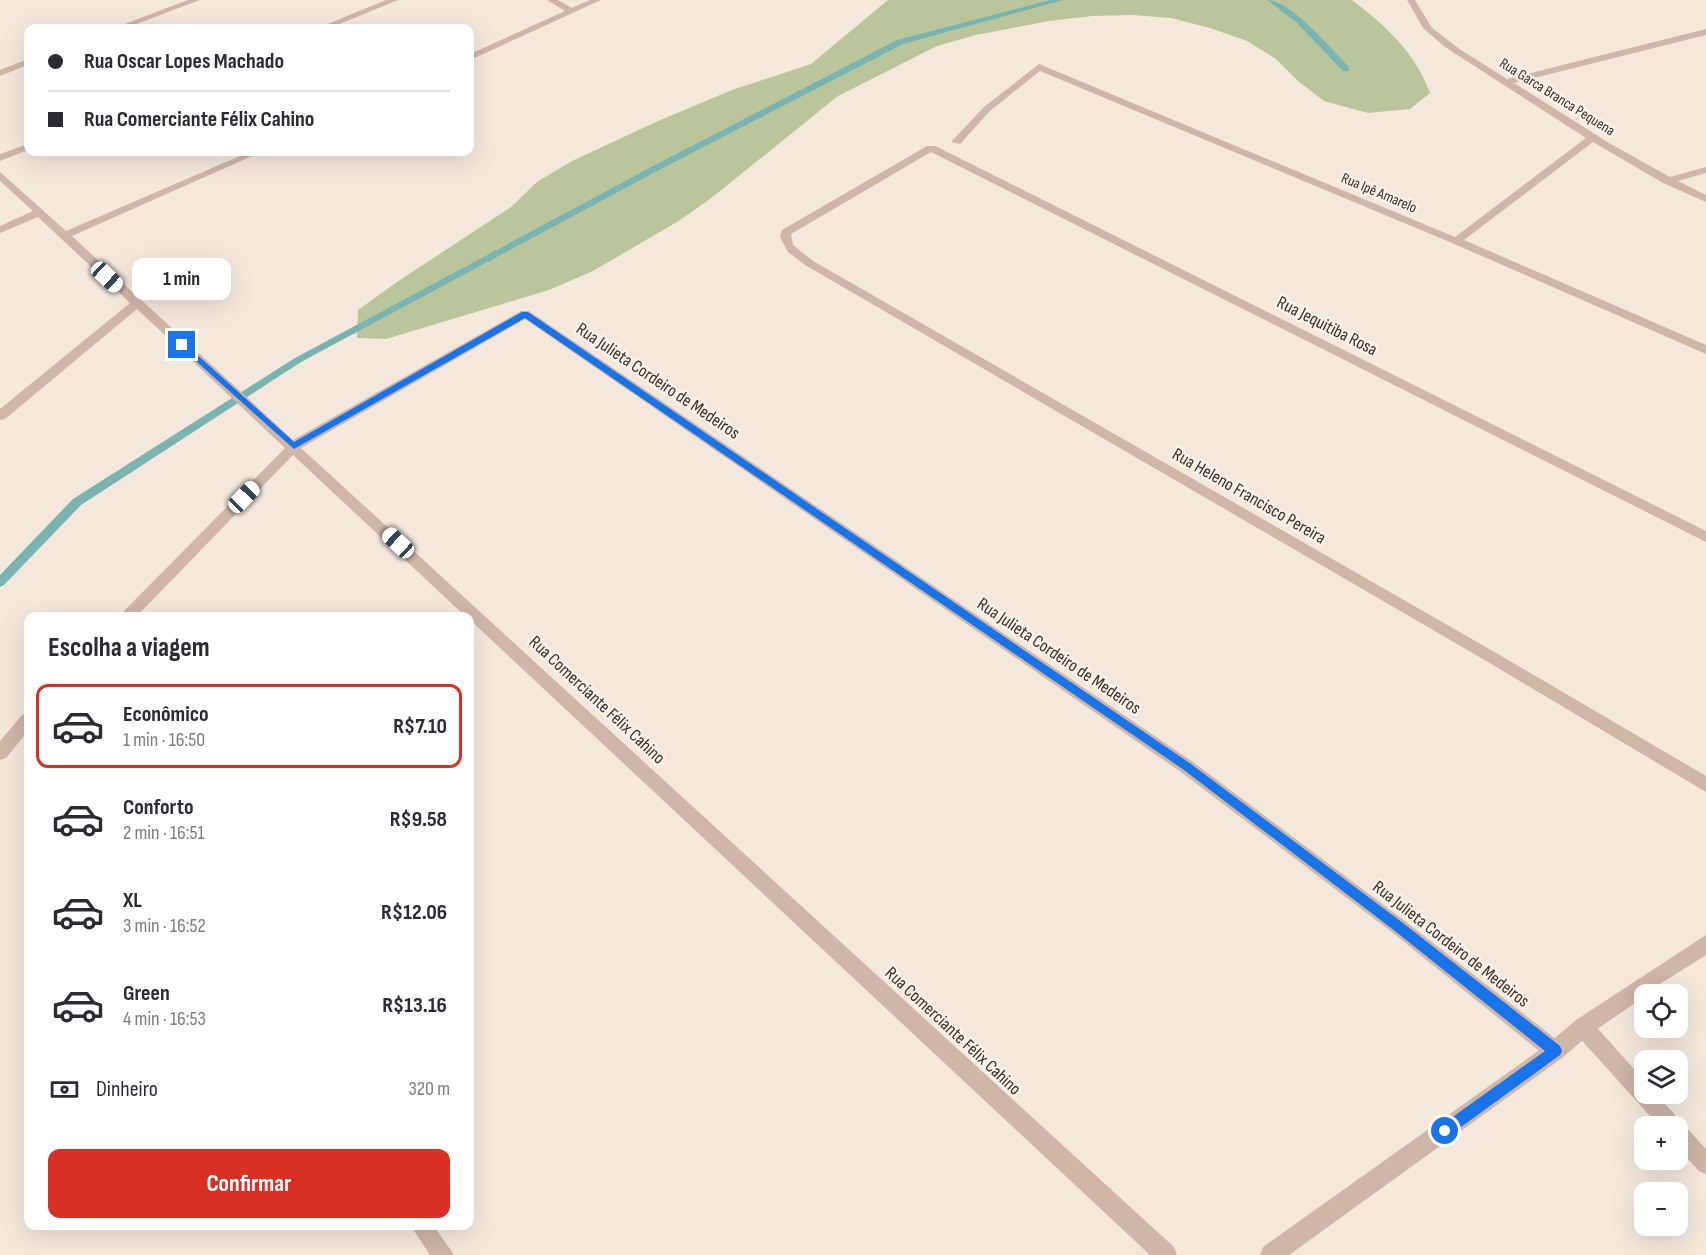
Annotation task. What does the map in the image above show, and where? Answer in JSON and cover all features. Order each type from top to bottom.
[{"type":"street","points":[[130,24],[196,0]]},
{"type":"street","points":[[333,24],[394,0]]},
{"type":"street","points":[[551,0],[572,11]]},
{"type":"street","points":[[474,55],[597,0]]},
{"type":"street","name":"Rua Garca Branca Pequena","points":[[1411,0],[1417,16],[1428,29],[1451,47],[1592,138],[1667,181],[1706,199]]},
{"type":"street","points":[[1506,82],[1706,32]]},
{"type":"street","points":[[0,73],[24,64]]},
{"type":"street","name":"Rua Ipê Amarelo","points":[[956,142],[987,109],[1039,67],[1456,241],[1706,350]]},
{"type":"street","points":[[1456,241],[1592,138]]},
{"type":"street","name":"Rua Jequitiba Rosa","points":[[786,231],[931,148],[1706,537]]},
{"type":"street","points":[[0,159],[24,149]]},
{"type":"street","points":[[64,236],[247,156]]},
{"type":"street","points":[[1667,181],[1706,170]]},
{"type":"street","name":"Rua Comerciante Félix Cahino","points":[[0,175],[136,304],[473,612]]},
{"type":"street","points":[[0,230],[40,212]]},
{"type":"street","name":"Rua Heleno Francisco Pereira","points":[[786,231],[784,238],[787,245],[809,262],[1493,658],[1706,785]]},
{"type":"street","points":[[0,416],[136,304]]},
{"type":"street","name":"Rua Julieta Cordeiro de Medeiros","points":[[294,446],[525,314],[1187,767],[1399,927],[1555,1051]]},
{"type":"street","points":[[132,612],[294,446]]},
{"type":"street","name":"Rua Comerciante Félix Cahino","points":[[474,613],[1166,1255]]},
{"type":"street","points":[[0,753],[24,725]]},
{"type":"street","points":[[1278,1253],[1555,1051],[1583,1027],[1706,944]]},
{"type":"street","points":[[1583,1027],[1663,1116]]},
{"type":"street","points":[[1688,1144],[1706,1164]]},
{"type":"street","points":[[424,1230],[443,1255]]},
{"type":"green space","points":[[888,0],[1352,0],[1388,30],[1408,52],[1424,78],[1430,93],[1410,109],[1368,113],[1324,101],[1298,81],[1276,59],[1247,41],[1171,18],[1132,15],[1092,16],[1049,21],[976,35],[937,46],[838,96],[710,199],[677,222],[593,271],[549,290],[386,339],[357,338],[358,310],[511,207],[537,182],[572,161],[658,121],[732,90],[811,64]]},
{"type":"waterway","points":[[0,582],[77,502],[298,360],[658,167],[900,42],[1059,0]]},
{"type":"waterway","points":[[1271,0],[1299,20],[1346,69]]},
{"type":"route","points":[[182,345],[294,446],[525,314],[1187,767],[1399,927],[1555,1051],[1445,1131]]}]
